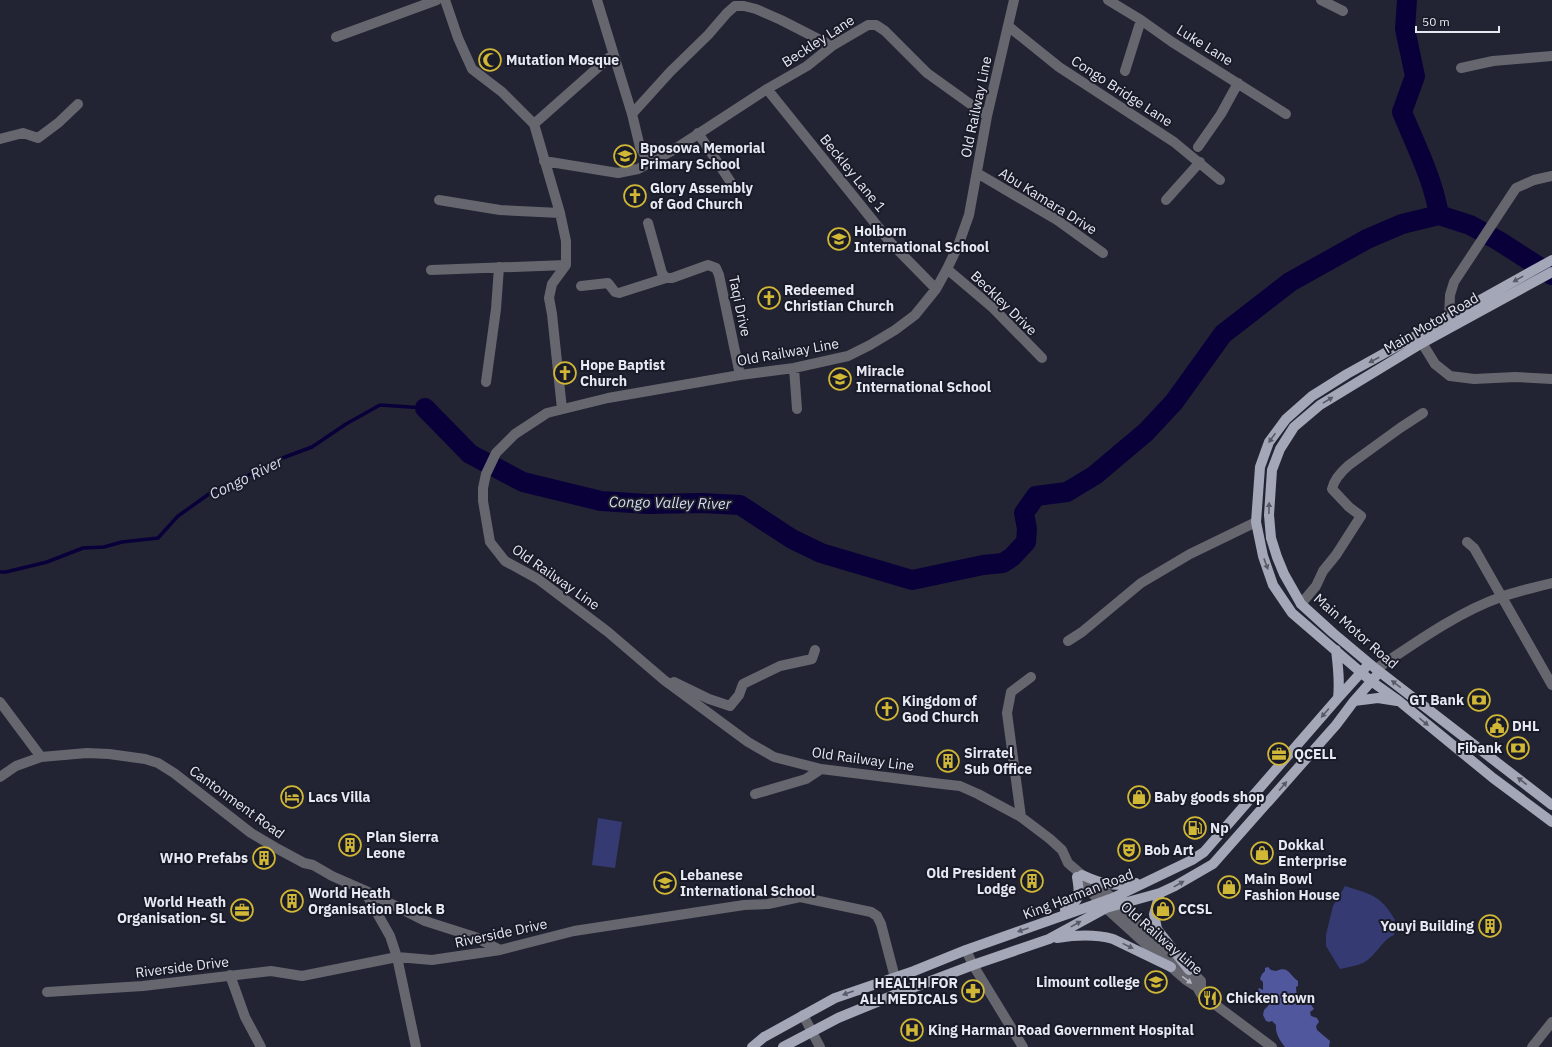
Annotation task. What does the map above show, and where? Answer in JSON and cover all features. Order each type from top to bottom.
[{"type":"main road","points":[[1483,304],[1552,260]]},
{"type":"main road","name":"Main Motor Road","points":[[1552,272],[1483,304],[1449,317],[1312,396],[1286,419],[1269,442],[1260,467],[1256,522],[1263,556],[1273,585],[1292,613],[1371,681],[1399,701],[1493,778],[1552,822]]},
{"type":"main road","name":"Main Motor Road","points":[[1483,304],[1320,405],[1294,426],[1280,449],[1272,470],[1269,493],[1271,538],[1276,557],[1284,574],[1302,604],[1333,633],[1376,668],[1552,805]]},
{"type":"main road","points":[[1336,650],[1340,686],[1338,698]]},
{"type":"main road","name":"King Harman Road","points":[[752,1047],[764,1037],[834,998],[914,971],[966,950],[1049,920],[1114,901],[1204,852],[1361,672],[1376,668]]},
{"type":"main road","name":"King Harman Road","points":[[1114,901],[1160,893],[1213,864],[1336,725],[1371,681],[1376,668]]},
{"type":"main road","points":[[1354,701],[1378,698],[1399,701]]},
{"type":"main road","points":[[1493,778],[1501,764]]},
{"type":"main road","points":[[1235,817],[1246,827]]},
{"type":"main road","points":[[1049,920],[1075,904],[1078,900],[1079,876],[1098,883],[1114,886],[1150,881]]},
{"type":"main road","points":[[1160,893],[1154,914],[1157,929],[1189,970]]},
{"type":"main road","name":"King Harman Road","points":[[783,1047],[812,1030],[899,993],[973,965],[1049,940],[1103,905]]},
{"type":"main road","points":[[1049,940],[1073,936],[1105,937],[1113,939],[1171,967]]},
{"type":"street","points":[[336,37],[437,0]]},
{"type":"street","points":[[445,0],[458,38],[472,69],[502,92],[534,124],[560,213],[566,241],[566,265],[552,284],[549,298],[562,409]]},
{"type":"street","points":[[596,0],[612,55],[632,114],[640,147],[644,154],[654,160]]},
{"type":"street","name":"Old Railway Line","points":[[1013,0],[987,116],[968,215],[958,246],[947,269],[936,289],[915,315],[896,330],[870,346],[848,356],[794,368],[740,375],[608,398],[547,413],[516,434],[496,453],[486,474],[483,488],[483,501],[490,542],[505,561],[538,579],[608,632],[664,680],[748,742],[774,757],[821,769],[960,786],[999,804],[1021,817],[1062,850],[1068,863],[1103,905],[1171,967],[1197,987],[1201,994],[1269,1046]]},
{"type":"street","name":"Luke Lane","points":[[1108,0],[1286,114]]},
{"type":"street","points":[[1321,0],[1343,11]]},
{"type":"street","points":[[632,114],[670,72],[735,6],[744,6],[756,9],[832,46]]},
{"type":"street","points":[[1125,71],[1141,20]]},
{"type":"street","name":"Beckley Lane","points":[[544,161],[618,173],[638,169],[675,149],[767,89],[807,66],[832,46],[868,25],[876,24],[895,40],[928,73],[987,116]]},
{"type":"street","name":"Congo Bridge Lane","points":[[1008,26],[1059,67],[1174,142],[1220,180]]},
{"type":"street","points":[[534,124],[612,55]]},
{"type":"street","points":[[1460,68],[1493,61],[1552,56]]},
{"type":"street","points":[[1198,147],[1221,114],[1238,83]]},
{"type":"street","name":"Beckley Lane 1","points":[[767,89],[891,243],[936,289]]},
{"type":"street","points":[[0,139],[24,133],[38,138],[58,123],[78,104]]},
{"type":"street","points":[[698,133],[736,190]]},
{"type":"street","points":[[1166,200],[1200,162]]},
{"type":"street","name":"Abu Kamara Drive","points":[[977,173],[1057,220],[1103,253]]},
{"type":"street","points":[[1449,317],[1450,295],[1454,282],[1516,188],[1534,180],[1552,176]]},
{"type":"street","points":[[439,200],[500,210],[560,213]]},
{"type":"street","points":[[581,286],[608,283],[615,292],[619,293],[666,278],[662,273],[648,223]]},
{"type":"street","points":[[431,270],[566,265]]},
{"type":"street","name":"Taqi Drive","points":[[666,278],[672,278],[708,265],[716,268],[719,275],[740,375]]},
{"type":"street","points":[[486,382],[496,309],[499,267]]},
{"type":"street","name":"Beckley Drive","points":[[947,269],[992,308],[1042,358]]},
{"type":"street","points":[[1422,343],[1435,364],[1450,376],[1474,379],[1514,377],[1552,379]]},
{"type":"street","points":[[794,368],[797,409]]},
{"type":"street","points":[[1302,604],[1316,586],[1323,571],[1336,555],[1361,516],[1349,508],[1332,489],[1333,484],[1343,470],[1349,465],[1423,413]]},
{"type":"street","points":[[1068,641],[1082,632],[1141,583],[1190,554],[1256,522]]},
{"type":"street","points":[[1467,542],[1474,548],[1552,685]]},
{"type":"street","points":[[1376,668],[1463,614],[1501,597],[1552,583]]},
{"type":"street","points":[[664,680],[674,681],[709,699],[730,706],[739,695],[743,684],[780,666],[812,659],[815,650]]},
{"type":"street","points":[[1021,817],[1007,714],[1011,692],[1031,677]]},
{"type":"street","points":[[0,702],[41,757]]},
{"type":"street","name":"Cantonment Road","points":[[0,777],[16,766],[41,757],[72,753],[134,756],[158,763],[174,773],[251,832],[304,863],[313,865],[332,876],[364,890],[425,921],[475,937],[500,950]]},
{"type":"street","points":[[755,794],[783,784],[806,779],[821,769]]},
{"type":"street","name":"Old Railway Line","points":[[1079,876],[1114,901],[1201,981],[1201,994]]},
{"type":"street","points":[[364,890],[390,936],[397,957],[416,1047]]},
{"type":"street","name":"Riverside Drive","points":[[47,992],[143,986],[271,971],[302,976],[397,957],[432,960],[500,950],[574,931],[744,905],[768,904],[800,897],[871,912],[877,916],[881,924],[899,993]]},
{"type":"street","points":[[966,950],[973,965],[1023,1047]]},
{"type":"street","points":[[230,975],[245,1017],[261,1047]]},
{"type":"street","points":[[803,1015],[820,1047]]},
{"type":"street","points":[[1532,1047],[1552,1022]]},
{"type":"shaded area","points":[[598,818],[622,822],[615,868],[592,865]]},
{"type":"shaded area","points":[[1345,886],[1380,900],[1395,920],[1394,935],[1386,940],[1371,957],[1363,963],[1340,969],[1326,946],[1326,935],[1333,906]]},
{"type":"shaded area","points":[[1268,967],[1271,970],[1276,971],[1284,969],[1287,970],[1298,981],[1298,986],[1296,987],[1297,1003],[1300,1005],[1303,1002],[1309,1002],[1314,1009],[1310,1012],[1311,1016],[1317,1018],[1319,1022],[1316,1026],[1317,1030],[1330,1041],[1329,1047],[1285,1047],[1283,1045],[1277,1034],[1276,1025],[1272,1021],[1266,1021],[1263,1015],[1264,1010],[1269,1005],[1271,999],[1269,998],[1264,1002],[1258,1002],[1255,996],[1259,988],[1263,990],[1263,982],[1260,979],[1265,971],[1265,968]]},
{"type":"waterway","points":[[1407,0],[1405,29],[1415,76],[1402,112],[1433,188],[1439,215]]},
{"type":"waterway","name":"Congo Valley River","points":[[425,408],[470,454],[523,482],[601,501],[648,504],[702,503],[740,505],[792,539],[821,553],[912,580],[983,565],[1003,563],[1012,557],[1026,542],[1027,529],[1024,513],[1036,496],[1067,492],[1095,475],[1146,432],[1174,402],[1223,334],[1290,282],[1367,239],[1402,224],[1439,215],[1470,225],[1499,241],[1552,275]]},
{"type":"waterway","name":"Congo River","points":[[0,572],[6,572],[47,562],[83,548],[104,547],[122,542],[158,538],[178,516],[216,489],[247,476],[277,460],[312,447],[346,424],[380,405],[425,408]]},
{"type":"place","name":"Mutation Mosque","points":[[490,60]]},
{"type":"place","name":"Bposowa Memorial Primary School","points":[[625,156]]},
{"type":"place","name":"Glory Assembly of God Church","points":[[635,196]]},
{"type":"place","name":"Holborn International School","points":[[839,239]]},
{"type":"place","name":"Redeemed Christian Church","points":[[769,298]]},
{"type":"place","name":"Hope Baptist Church","points":[[565,373]]},
{"type":"place","name":"Miracle International School","points":[[840,379]]},
{"type":"place","name":"GT Bank","points":[[1479,700]]},
{"type":"place","name":"Kingdom of God Church","points":[[887,709]]},
{"type":"place","name":"DHL","points":[[1497,726]]},
{"type":"place","name":"Fibank","points":[[1518,748]]},
{"type":"place","name":"QCELL","points":[[1279,754]]},
{"type":"place","name":"Sirratel Sub Office","points":[[948,761]]},
{"type":"place","name":"Lacs Villa","points":[[292,797]]},
{"type":"place","name":"Baby goods shop","points":[[1139,797]]},
{"type":"place","name":"Np","points":[[1195,828]]},
{"type":"place","name":"Plan Sierra Leone","points":[[350,845]]},
{"type":"place","name":"Bob Art","points":[[1129,850]]},
{"type":"place","name":"Dokkal Enterprise","points":[[1262,853]]},
{"type":"place","name":"WHO Prefabs","points":[[264,858]]},
{"type":"place","name":"Old President Lodge","points":[[1032,881]]},
{"type":"place","name":"Lebanese International School","points":[[665,883]]},
{"type":"place","name":"Main Bowl Fashion House","points":[[1229,887]]},
{"type":"place","name":"World Heath Organisation Block B","points":[[292,901]]},
{"type":"place","name":"CCSL","points":[[1163,909]]},
{"type":"place","name":"World Heath Organisation- SL","points":[[242,910]]},
{"type":"place","name":"Youyi Building","points":[[1490,926]]},
{"type":"place","name":"Limount college","points":[[1156,982]]},
{"type":"place","name":"HEALTH FOR ALL MEDICALS","points":[[973,991]]},
{"type":"place","name":"Chicken town","points":[[1210,998]]},
{"type":"place","name":"King Harman Road Government Hospital","points":[[912,1030]]}]
